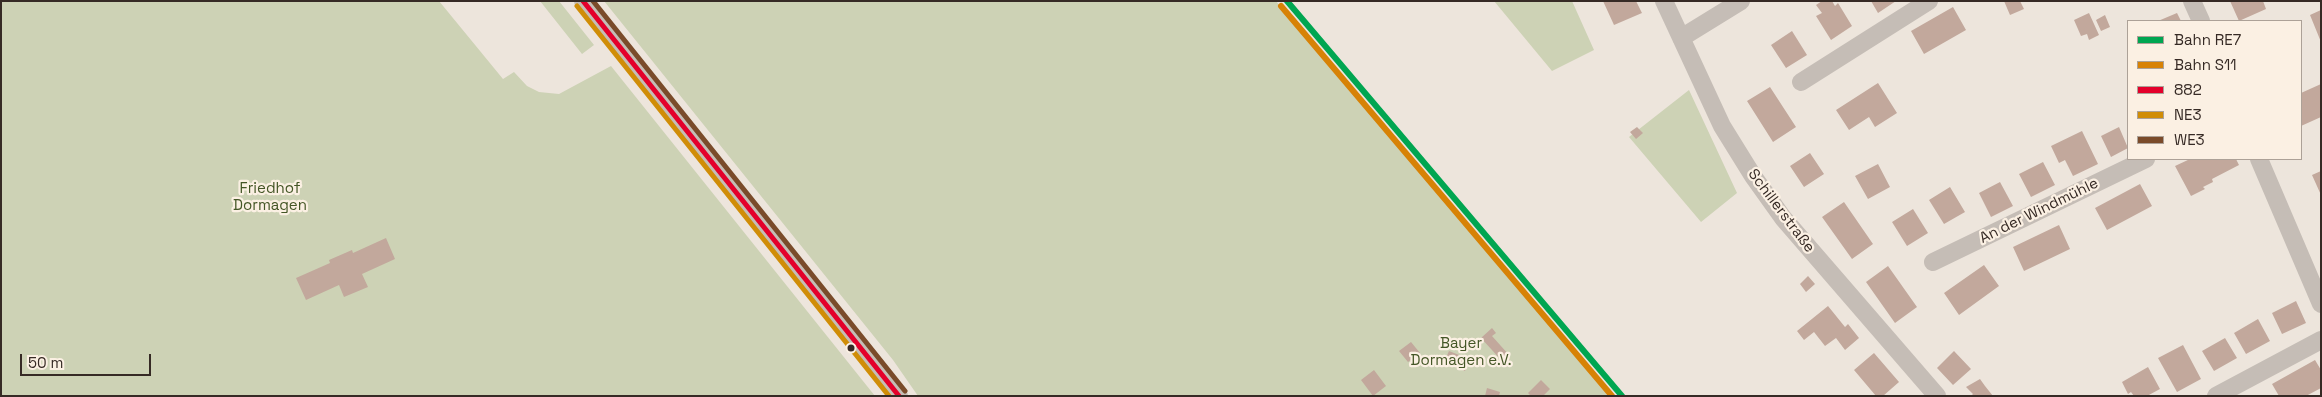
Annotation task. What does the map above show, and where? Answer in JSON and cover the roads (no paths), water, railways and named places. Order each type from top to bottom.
[{"type":"street","points":[[583,1],[899,396]]},
{"type":"street","name":"Schillerstraße","points":[[1664,1],[1722,126],[1753,176],[1778,211],[1937,396]]},
{"type":"street","points":[[1681,38],[1741,1]]},
{"type":"street","points":[[1801,82],[1929,1]]},
{"type":"street","points":[[2192,1],[2201,20]]},
{"type":"street","name":"An der Windmühle","points":[[1933,262],[2144,160]]},
{"type":"street","points":[[2259,160],[2321,304]]},
{"type":"street","points":[[2216,396],[2321,340]]},
{"type":"rail line","name":"RE7","points":[[1287,1],[1622,396]]},
{"type":"rail line","name":"S11","points":[[1281,6],[1612,396]]},
{"type":"park label","name":"Friedhof Dormagen","points":[[270,198]]},
{"type":"park label","name":"Bayer Dormagen e.V.","points":[[1461,352]]}]
